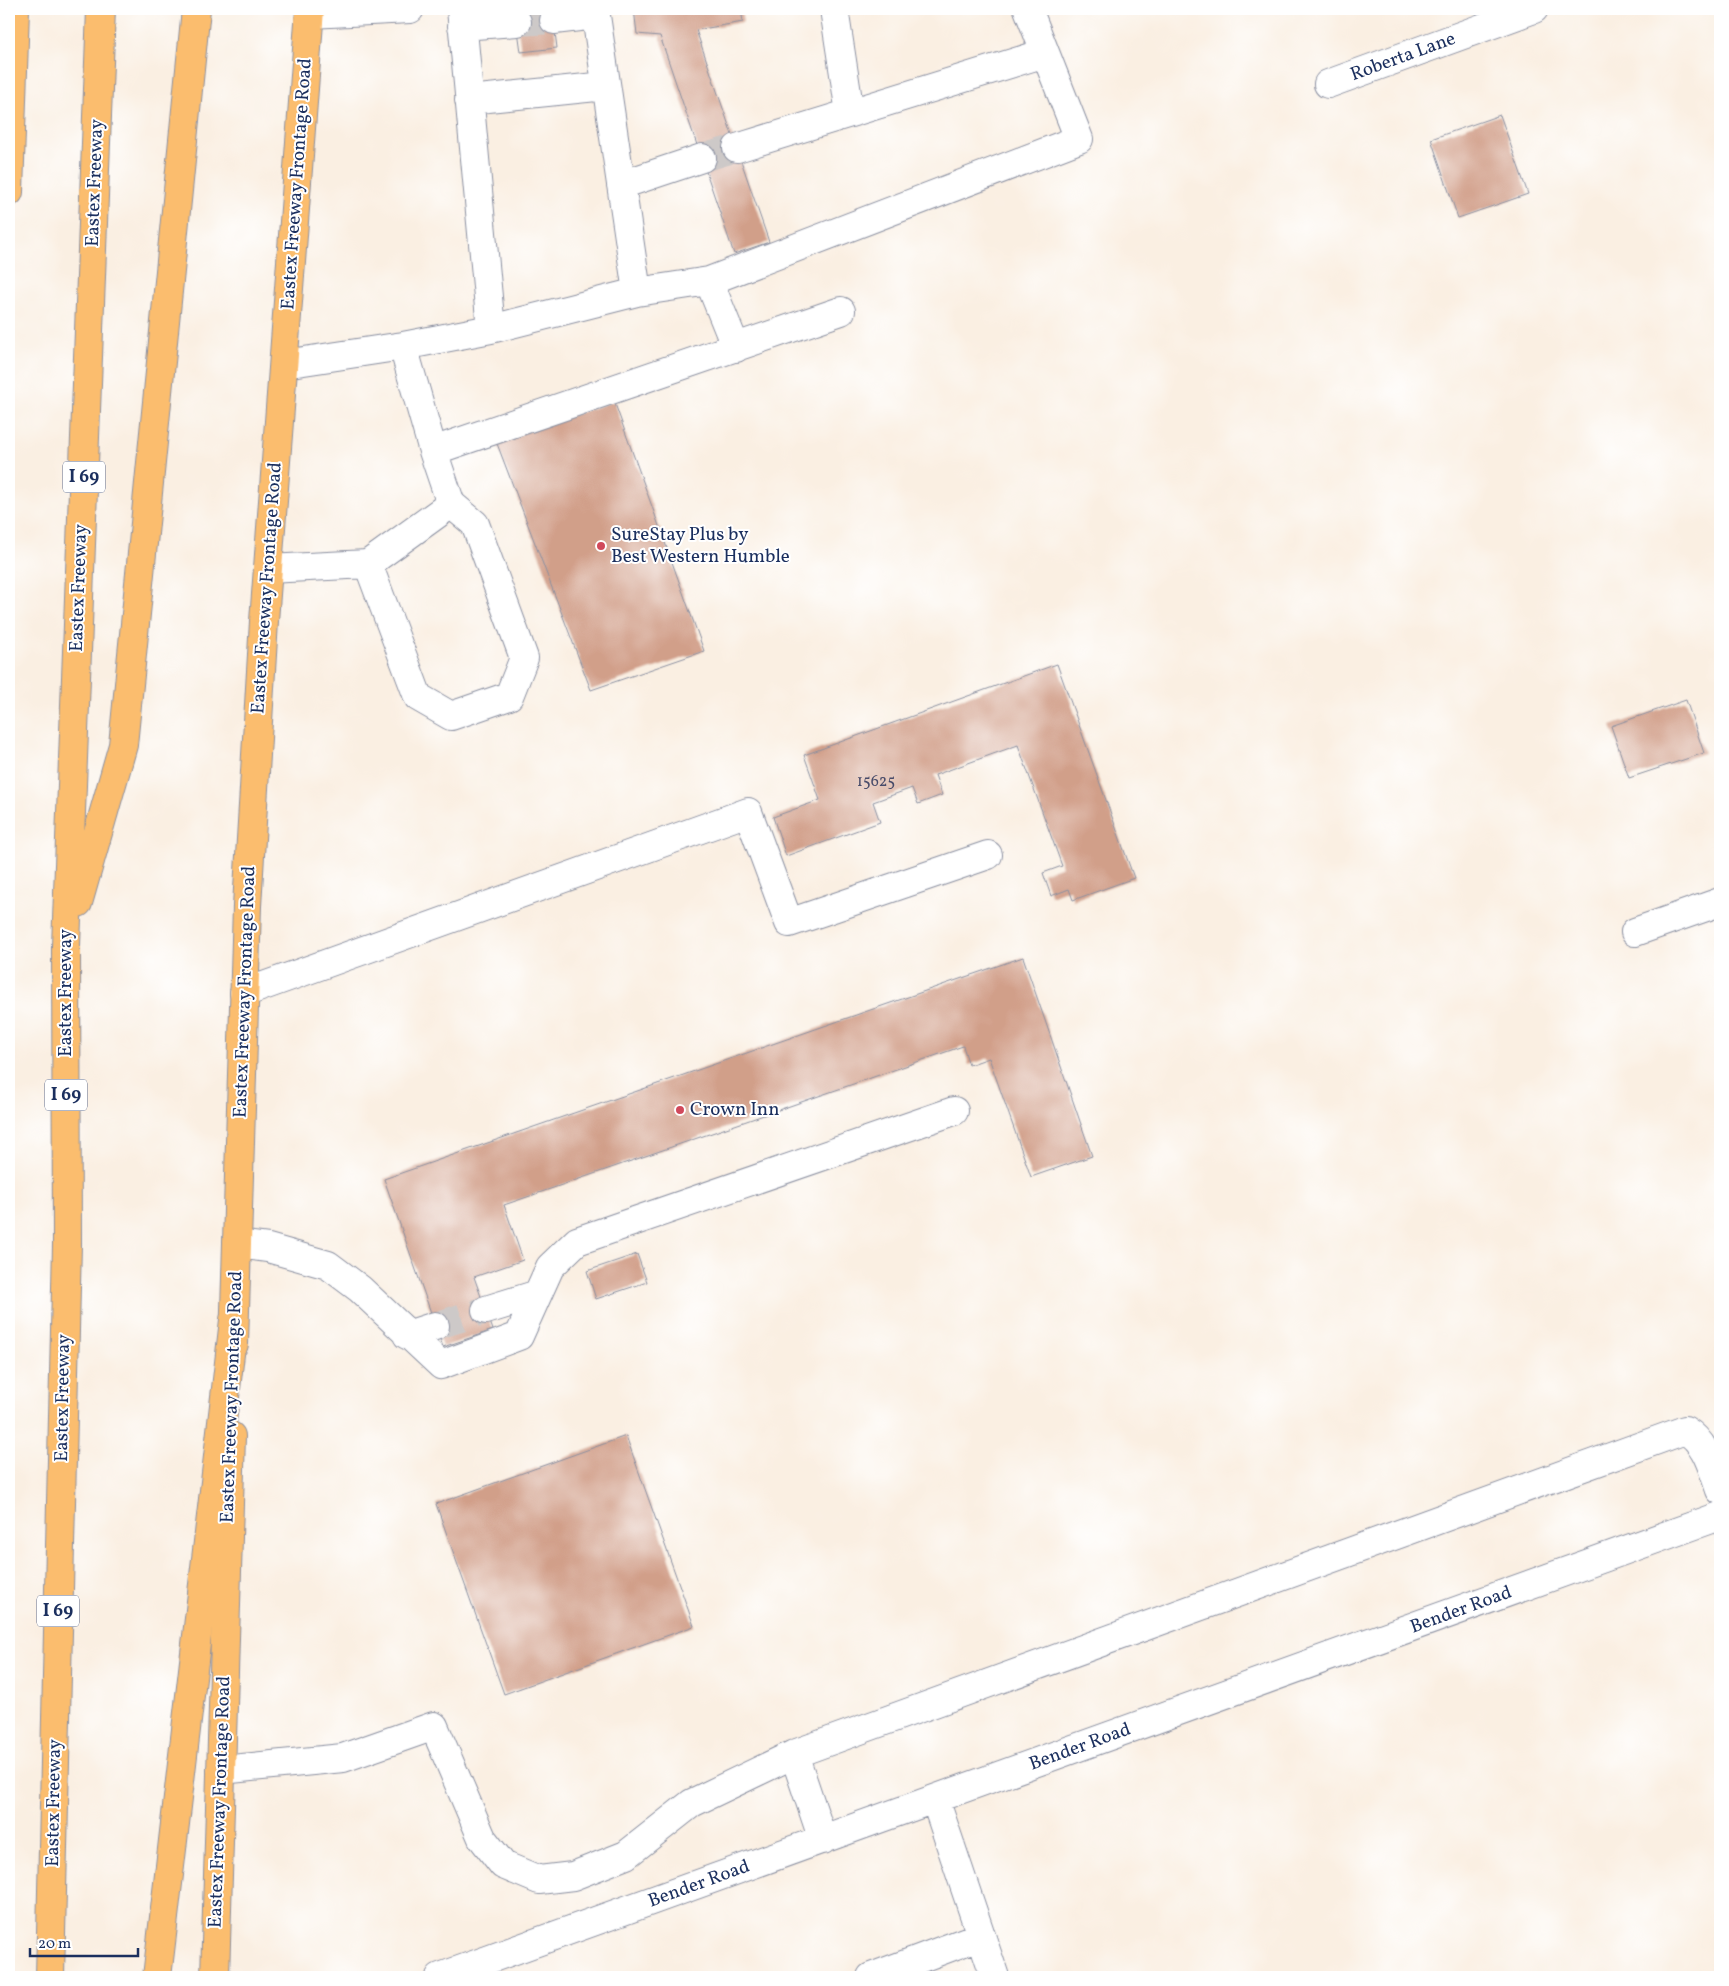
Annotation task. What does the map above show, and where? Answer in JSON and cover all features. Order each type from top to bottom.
[{"type":"main road","points":[[9,192],[15,9]]},
{"type":"main road","name":"Eastex Freeway","points":[[50,1977],[67,1254],[66,946],[101,9]]},
{"type":"main road","points":[[66,946],[123,744],[196,9]]},
{"type":"main road","name":"Eastex Freeway Frontage Road","points":[[215,1977],[247,906],[268,569],[310,11]]},
{"type":"main road","points":[[157,1977],[234,1320]]},
{"type":"street","points":[[310,11],[410,9]]},
{"type":"street","points":[[834,9],[850,114]]},
{"type":"street","points":[[284,364],[403,346],[490,329],[637,292],[709,281],[1079,139],[1028,9]]},
{"type":"street","name":"Roberta Lane","points":[[1328,84],[1534,9]]},
{"type":"street","points":[[554,20],[595,12],[637,292]]},
{"type":"street","points":[[490,329],[462,17],[517,22]]},
{"type":"street","points":[[737,148],[1045,53]]},
{"type":"street","points":[[469,100],[606,86]]},
{"type":"street","points":[[621,186],[702,158]]},
{"type":"street","points":[[709,281],[736,348]]},
{"type":"street","points":[[433,451],[842,311]]},
{"type":"street","points":[[368,564],[418,697],[451,716],[509,696],[524,658],[475,524],[451,504],[433,451],[403,346]]},
{"type":"street","points":[[268,569],[368,564],[451,504]]},
{"type":"street","points":[[244,993],[748,812],[789,923],[988,855]]},
{"type":"street","points":[[1635,932],[1720,902]]},
{"type":"street","points":[[237,1244],[268,1248],[328,1265],[360,1289],[407,1335],[441,1364],[519,1336],[550,1267],[577,1241],[954,1111]]},
{"type":"street","points":[[486,1310],[538,1294]]},
{"type":"street","points":[[407,1335],[435,1326]]},
{"type":"street","points":[[221,1770],[343,1758],[434,1726],[482,1838],[504,1865],[540,1880],[573,1876],[626,1855],[692,1803],[794,1754],[1685,1430],[1702,1443],[1720,1490]]},
{"type":"street","name":"Bender Road","points":[[440,1977],[1720,1516]]},
{"type":"street","points":[[794,1754],[824,1840]]},
{"type":"street","points":[[935,1799],[994,1977]]},
{"type":"street","points":[[871,1977],[980,1936]]},
{"type":"building","points":[[515,9],[552,9],[557,48],[521,52]]},
{"type":"building","points":[[634,9],[741,9],[743,22],[696,30],[769,242],[734,254],[660,36],[637,34]]},
{"type":"building","points":[[1500,115],[1528,194],[1458,218],[1431,139]]},
{"type":"building","name":"SureStay Plus by Best Western Humble","points":[[614,401],[704,651],[591,690],[496,441]]},
{"type":"building","points":[[1057,664],[1134,878],[1073,900],[1069,889],[1051,896],[1043,873],[1062,866],[1018,745],[935,775],[942,795],[918,804],[912,788],[873,802],[880,822],[786,856],[773,817],[820,800],[804,755]]},
{"type":"building","points":[[1686,700],[1704,753],[1629,778],[1611,726]]},
{"type":"building","name":"Crown Inn","points":[[1023,957],[1092,1156],[1031,1177],[989,1058],[969,1065],[963,1046],[504,1205],[523,1260],[474,1277],[493,1330],[443,1347],[384,1179]]},
{"type":"building","points":[[637,1254],[647,1282],[596,1299],[587,1271]]},
{"type":"building","points":[[626,1436],[694,1626],[504,1694],[436,1504]]},
{"type":"tunnel","points":[[517,22],[554,20]]},
{"type":"tunnel","points":[[702,158],[737,148]]},
{"type":"tunnel","points":[[435,1326],[486,1310]]},
{"type":"place","name":"SureStay Plus by Best Western Humble","points":[[601,546]]},
{"type":"place","name":"Crown Inn","points":[[680,1110]]}]
